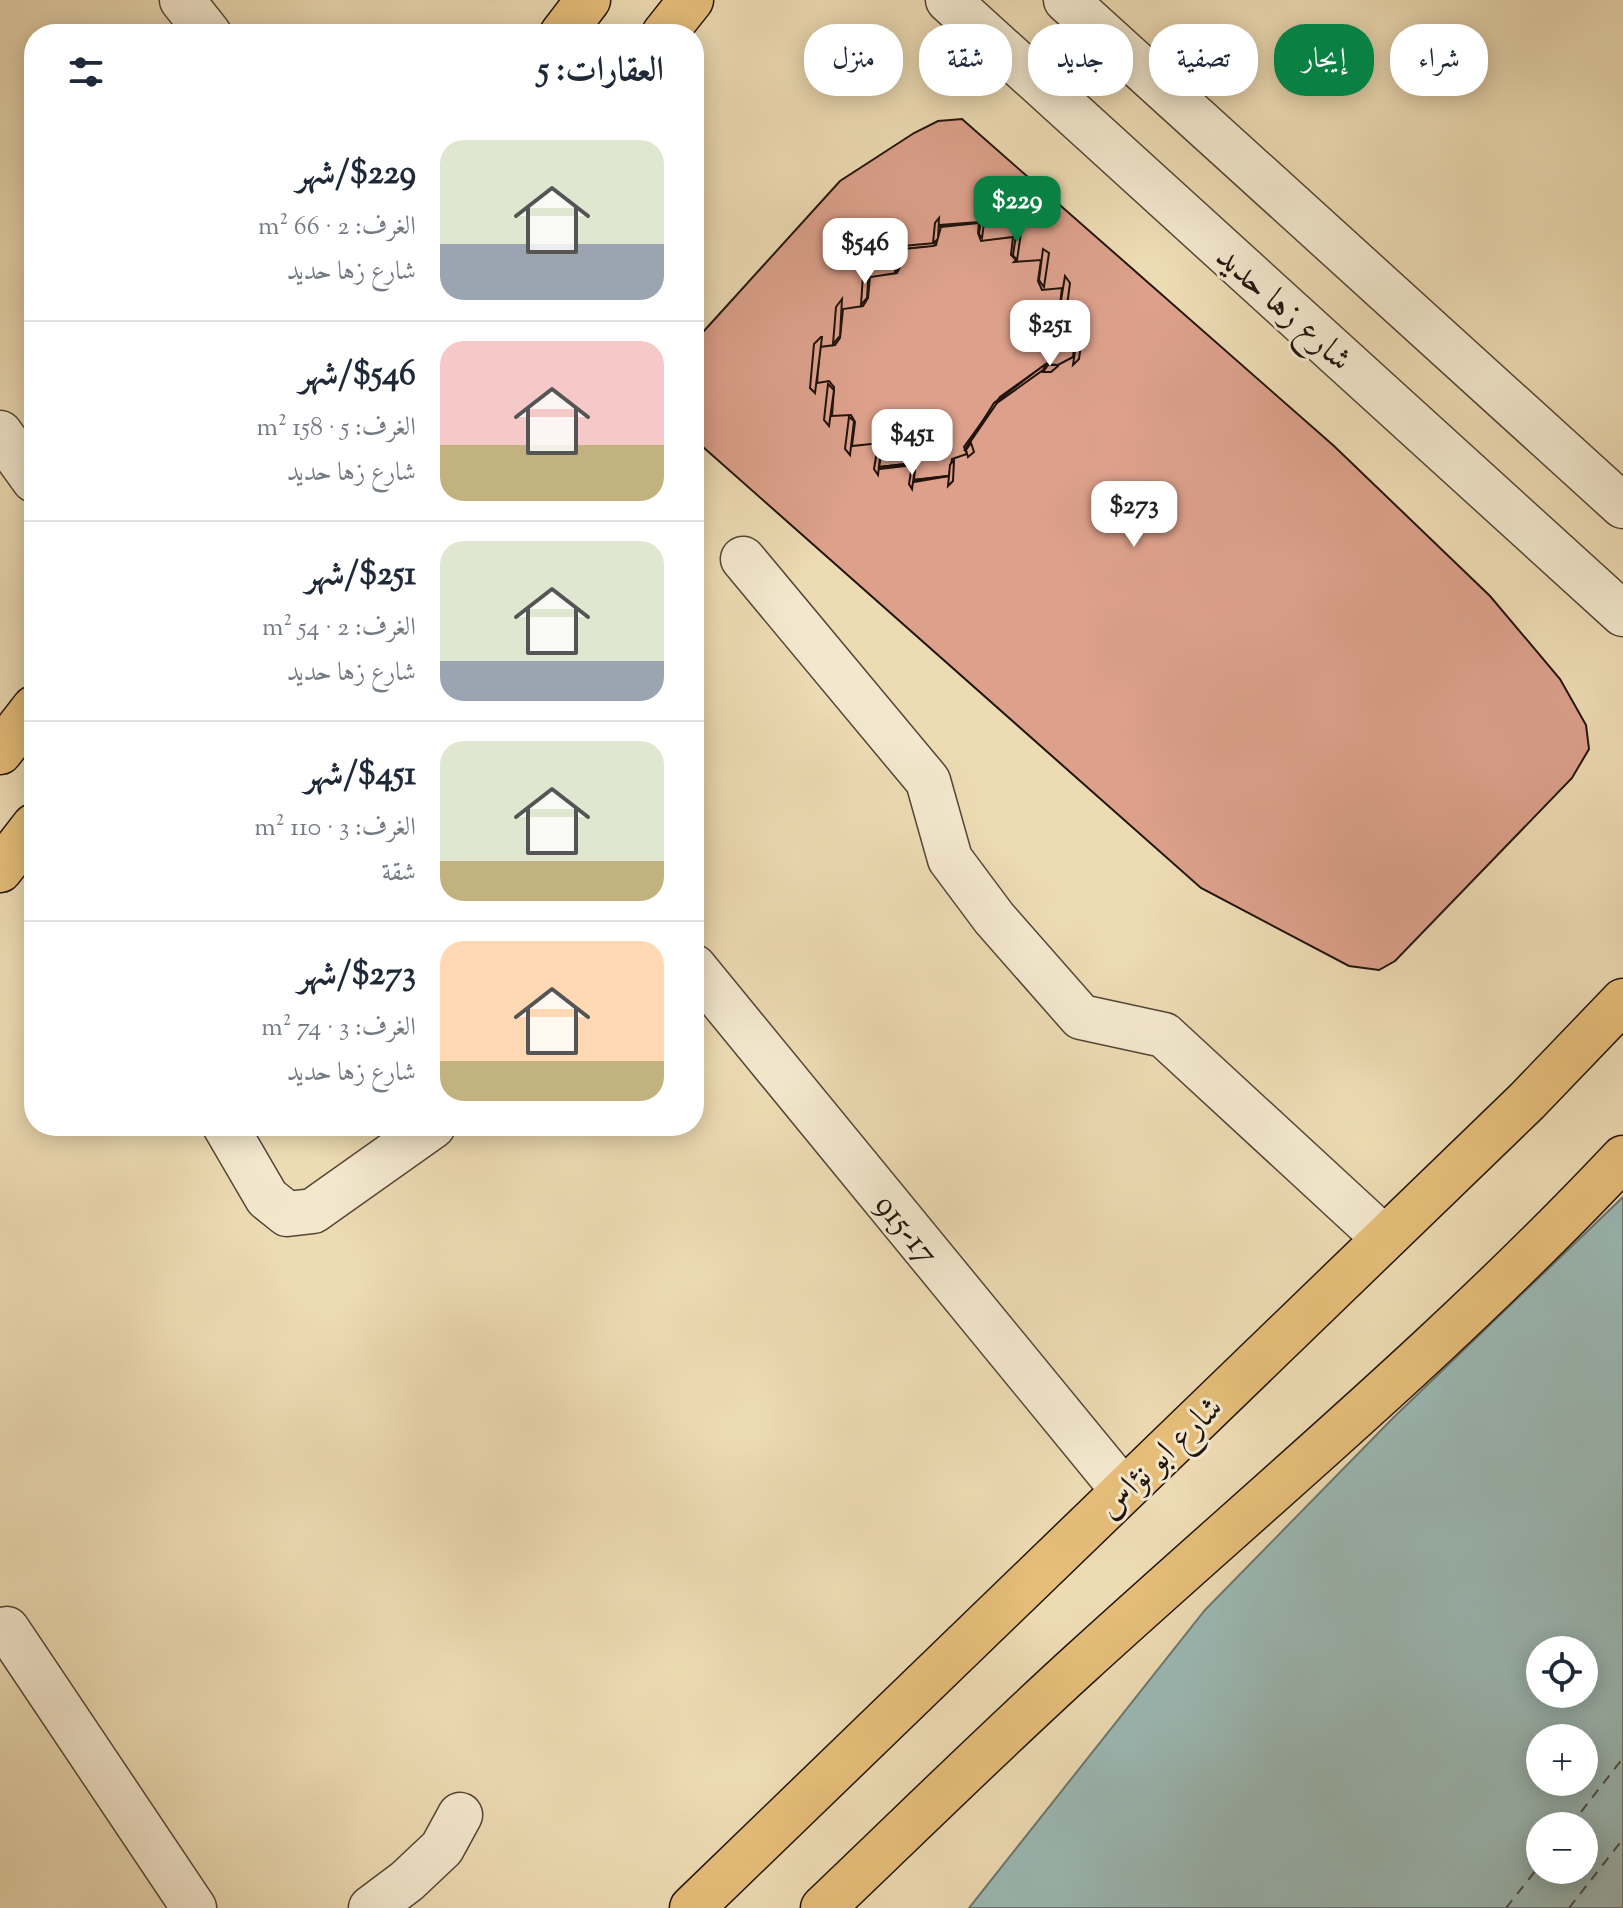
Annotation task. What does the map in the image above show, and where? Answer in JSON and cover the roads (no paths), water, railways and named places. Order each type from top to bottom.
[{"type":"main road","points":[[570,24],[588,0]]},
{"type":"main road","points":[[672,24],[691,0]]},
{"type":"main road","points":[[0,752],[24,721]]},
{"type":"main road","points":[[0,870],[24,839]]},
{"type":"main road","name":"شارع ابو نؤاس","points":[[692,1908],[1527,1101],[1623,1001]]},
{"type":"main road","points":[[823,1908],[1080,1663],[1309,1458],[1557,1228],[1623,1158]]},
{"type":"street","points":[[182,0],[201,24]]},
{"type":"street","name":"شارع زها حديد","points":[[948,0],[1623,614]]},
{"type":"street","points":[[1066,0],[1623,506]]},
{"type":"street","points":[[0,433],[24,466]]},
{"type":"street","points":[[743,559],[928,781],[950,859],[994,918],[1081,1017],[1164,1035],[1384,1238]]},
{"type":"street","name":"915-17","points":[[704,979],[1123,1490]]},
{"type":"street","points":[[231,1136],[267,1198],[287,1214],[313,1211],[419,1136]]},
{"type":"street","points":[[7,1629],[194,1908]]},
{"type":"street","points":[[371,1908],[407,1881],[442,1848],[460,1815]]},
{"type":"water","points":[[1623,1197],[1623,1908],[969,1908],[1205,1610],[1393,1418]]}]
